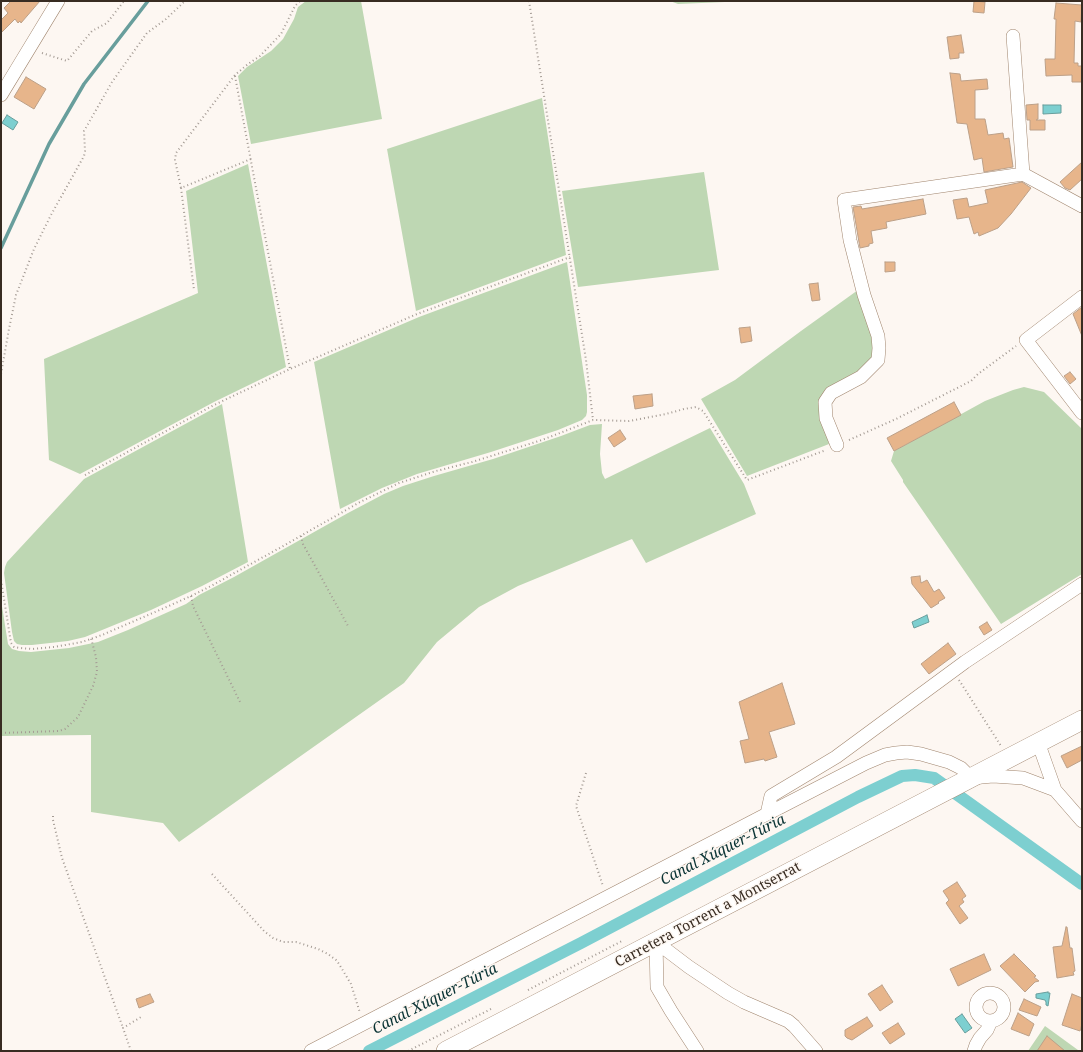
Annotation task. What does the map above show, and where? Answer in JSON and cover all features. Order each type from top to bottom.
[{"type":"main road","name":"Carretera Torrent a Montserrat","points":[[446,1051],[1082,720]]},
{"type":"street","points":[[1,95],[58,1]]},
{"type":"street","points":[[1013,36],[1023,174]]},
{"type":"street","points":[[837,445],[826,418],[825,402],[831,393],[861,377],[878,360],[879,348],[878,336],[864,295],[850,240],[844,200],[1023,174],[1082,205]]},
{"type":"street","points":[[1082,297],[1026,340],[1082,413]]},
{"type":"street","points":[[767,814],[771,796],[836,756],[953,671],[1082,584]]},
{"type":"street","points":[[1038,742],[1055,790],[1082,821]]},
{"type":"street","points":[[311,1051],[767,814],[866,763],[885,755],[907,752],[921,754],[949,762],[961,768],[968,779],[993,776],[1023,778],[1055,790]]},
{"type":"street","points":[[656,942],[658,987],[671,1011],[697,1051]]},
{"type":"street","points":[[656,942],[689,967],[728,993],[744,1002],[788,1021],[816,1051]]},
{"type":"street","points":[[974,1051],[991,1021]]},
{"type":"path","points":[[29,49],[67,61],[92,31],[106,23],[124,1]]},
{"type":"path","points":[[1,374],[8,328],[16,295],[34,249],[51,214],[84,156],[84,131],[112,82],[147,33],[166,19],[185,1]]},
{"type":"path","points":[[194,290],[181,188],[175,160],[176,153],[235,75],[260,56],[281,34],[295,6],[300,1]]},
{"type":"path","points":[[529,1],[586,360],[593,420]]},
{"type":"path","points":[[235,75],[290,369]]},
{"type":"path","points":[[181,188],[251,159]]},
{"type":"path","points":[[85,475],[214,406],[290,369],[418,314],[570,257]]},
{"type":"path","points":[[1,580],[11,643],[14,647],[32,649],[82,642],[102,635],[191,596],[360,502],[399,483],[542,440],[593,420],[629,421],[696,407],[704,411],[747,480],[896,420],[971,381],[978,374],[1026,340]]},
{"type":"path","points":[[301,536],[348,626]]},
{"type":"path","points":[[191,596],[193,606],[240,702]]},
{"type":"path","points":[[1,732],[59,731],[65,729],[78,717],[93,686],[97,672],[96,657],[91,638]]},
{"type":"path","points":[[953,671],[1008,758]]},
{"type":"path","points":[[586,773],[576,806],[607,897]]},
{"type":"path","points":[[53,816],[62,858],[131,1051]]},
{"type":"path","points":[[212,874],[264,931],[273,938],[283,942],[296,942],[318,949],[336,960],[351,984],[363,1024]]},
{"type":"path","points":[[123,1028],[142,1017]]},
{"type":"green space","points":[[306,1],[361,1],[382,119],[251,144],[238,76],[247,67],[271,51],[283,39],[294,19],[298,7]]},
{"type":"green space","points":[[670,1],[748,1],[678,4]]},
{"type":"green space","points":[[542,98],[566,255],[416,311],[387,149]]},
{"type":"green space","points":[[248,164],[286,367],[214,402],[80,474],[49,460],[44,359],[198,293],[186,191]]},
{"type":"green space","points":[[704,172],[719,270],[578,287],[562,191]]},
{"type":"green space","points":[[567,262],[587,395],[586,416],[582,420],[558,430],[417,474],[382,488],[340,509],[314,362],[419,317]]},
{"type":"green space","points":[[858,290],[873,330],[875,351],[869,364],[829,390],[824,423],[829,444],[747,476],[701,399],[735,380]]},
{"type":"green space","points":[[1024,387],[1044,392],[1082,429],[1082,574],[1001,624],[903,482],[891,461],[894,451],[985,401]]},
{"type":"green space","points":[[222,404],[248,562],[151,610],[85,637],[68,641],[32,645],[17,644],[14,641],[12,632],[4,573],[7,562],[84,479]]},
{"type":"green space","points":[[602,424],[600,454],[602,473],[605,479],[710,428],[744,484],[756,514],[646,563],[632,539],[518,586],[479,607],[437,642],[404,683],[179,842],[163,823],[91,812],[91,735],[1,736],[1,600],[8,644],[12,649],[31,652],[69,648],[98,642],[186,604],[199,595],[384,494],[403,486],[493,459],[590,425]]},
{"type":"green space","points":[[1045,1026],[1078,1050],[1028,1051]]},
{"type":"water","points":[[1043,105],[1061,105],[1061,113],[1043,114]]},
{"type":"water","points":[[7,115],[18,122],[13,130],[2,123]]},
{"type":"water","points":[[927,615],[929,622],[914,628],[912,622]]},
{"type":"water","points":[[1050,993],[1048,1006],[1046,1005],[1045,1000],[1036,998],[1036,994]]},
{"type":"water","points":[[962,1014],[972,1028],[965,1033],[955,1019]]},
{"type":"building","points":[[11,1],[40,1],[21,23],[20,21],[18,23],[15,19],[1,33],[1,20],[8,13],[4,8]]},
{"type":"building","points":[[974,1],[985,2],[984,13],[973,12]]},
{"type":"building","points":[[1056,3],[1082,5],[1081,22],[1075,21],[1074,63],[1078,63],[1078,66],[1082,66],[1082,82],[1072,82],[1072,75],[1046,76],[1045,59],[1055,59],[1056,19],[1054,19]]},
{"type":"building","points":[[961,35],[964,53],[959,53],[959,58],[950,59],[947,37]]},
{"type":"building","points":[[950,73],[960,74],[961,81],[987,79],[988,89],[975,90],[975,119],[985,119],[988,135],[1003,133],[1004,139],[1009,138],[1013,167],[984,172],[982,158],[974,160],[967,124],[957,123]]},
{"type":"building","points":[[26,77],[46,89],[34,109],[14,97]]},
{"type":"building","points":[[1038,104],[1038,119],[1036,120],[1045,120],[1045,130],[1030,130],[1030,120],[1027,120],[1026,105]]},
{"type":"building","points":[[1082,162],[1082,179],[1070,190],[1065,188],[1060,182]]},
{"type":"building","points":[[1022,182],[1031,188],[998,228],[979,236],[978,232],[974,234],[969,217],[957,219],[953,200],[967,198],[969,207],[988,203],[985,190]]},
{"type":"building","points":[[923,199],[926,214],[886,222],[887,228],[871,231],[873,243],[869,244],[869,246],[860,248],[853,207],[861,206],[862,209]]},
{"type":"building","points":[[885,262],[895,262],[895,271],[885,272]]},
{"type":"building","points":[[818,283],[820,300],[812,301],[809,284]]},
{"type":"building","points":[[1082,307],[1082,336],[1073,314]]},
{"type":"building","points":[[750,327],[752,341],[741,343],[739,328]]},
{"type":"building","points":[[1070,372],[1076,379],[1070,384],[1064,376]]},
{"type":"building","points":[[652,394],[653,406],[635,409],[633,396]]},
{"type":"building","points":[[954,402],[961,415],[894,451],[887,438]]},
{"type":"building","points":[[620,430],[626,439],[614,447],[608,438]]},
{"type":"building","points":[[920,576],[921,583],[927,580],[934,592],[939,589],[945,598],[931,608],[912,584],[911,577]]},
{"type":"building","points":[[987,622],[992,630],[984,635],[979,627]]},
{"type":"building","points":[[948,643],[956,654],[929,674],[921,664]]},
{"type":"building","points":[[782,683],[795,724],[769,732],[777,757],[765,761],[764,759],[745,763],[740,741],[749,739],[739,702]]},
{"type":"building","points":[[1082,746],[1082,760],[1067,768],[1061,756]]},
{"type":"building","points":[[957,882],[966,896],[962,899],[964,902],[959,906],[968,918],[960,924],[946,903],[949,900],[943,891]]},
{"type":"building","points":[[1066,927],[1070,948],[1072,948],[1075,971],[1073,972],[1074,975],[1057,978],[1053,947],[1062,946]]},
{"type":"building","points":[[984,954],[991,970],[958,986],[950,969]]},
{"type":"building","points":[[1014,954],[1039,981],[1035,982],[1025,992],[1000,966]]},
{"type":"building","points":[[882,985],[893,1002],[880,1011],[868,994]]},
{"type":"building","points":[[150,994],[154,1002],[139,1008],[136,999]]},
{"type":"building","points":[[1072,994],[1082,998],[1082,1024],[1080,1031],[1062,1025]]},
{"type":"building","points":[[1024,999],[1041,1007],[1037,1016],[1019,1010]]},
{"type":"building","points":[[1018,1013],[1034,1024],[1029,1036],[1011,1029]]},
{"type":"building","points":[[867,1017],[873,1026],[852,1040],[845,1036],[845,1030]]},
{"type":"building","points":[[898,1023],[905,1034],[890,1044],[882,1033]]},
{"type":"building","points":[[1047,1036],[1065,1051],[1037,1051]]},
{"type":"waterway","points":[[1,248],[49,144],[84,84],[148,1]]},
{"type":"waterway","name":"Canal Xúquer-Túria","points":[[369,1051],[581,943],[858,797],[902,776],[915,775],[934,778],[1082,884]]}]
